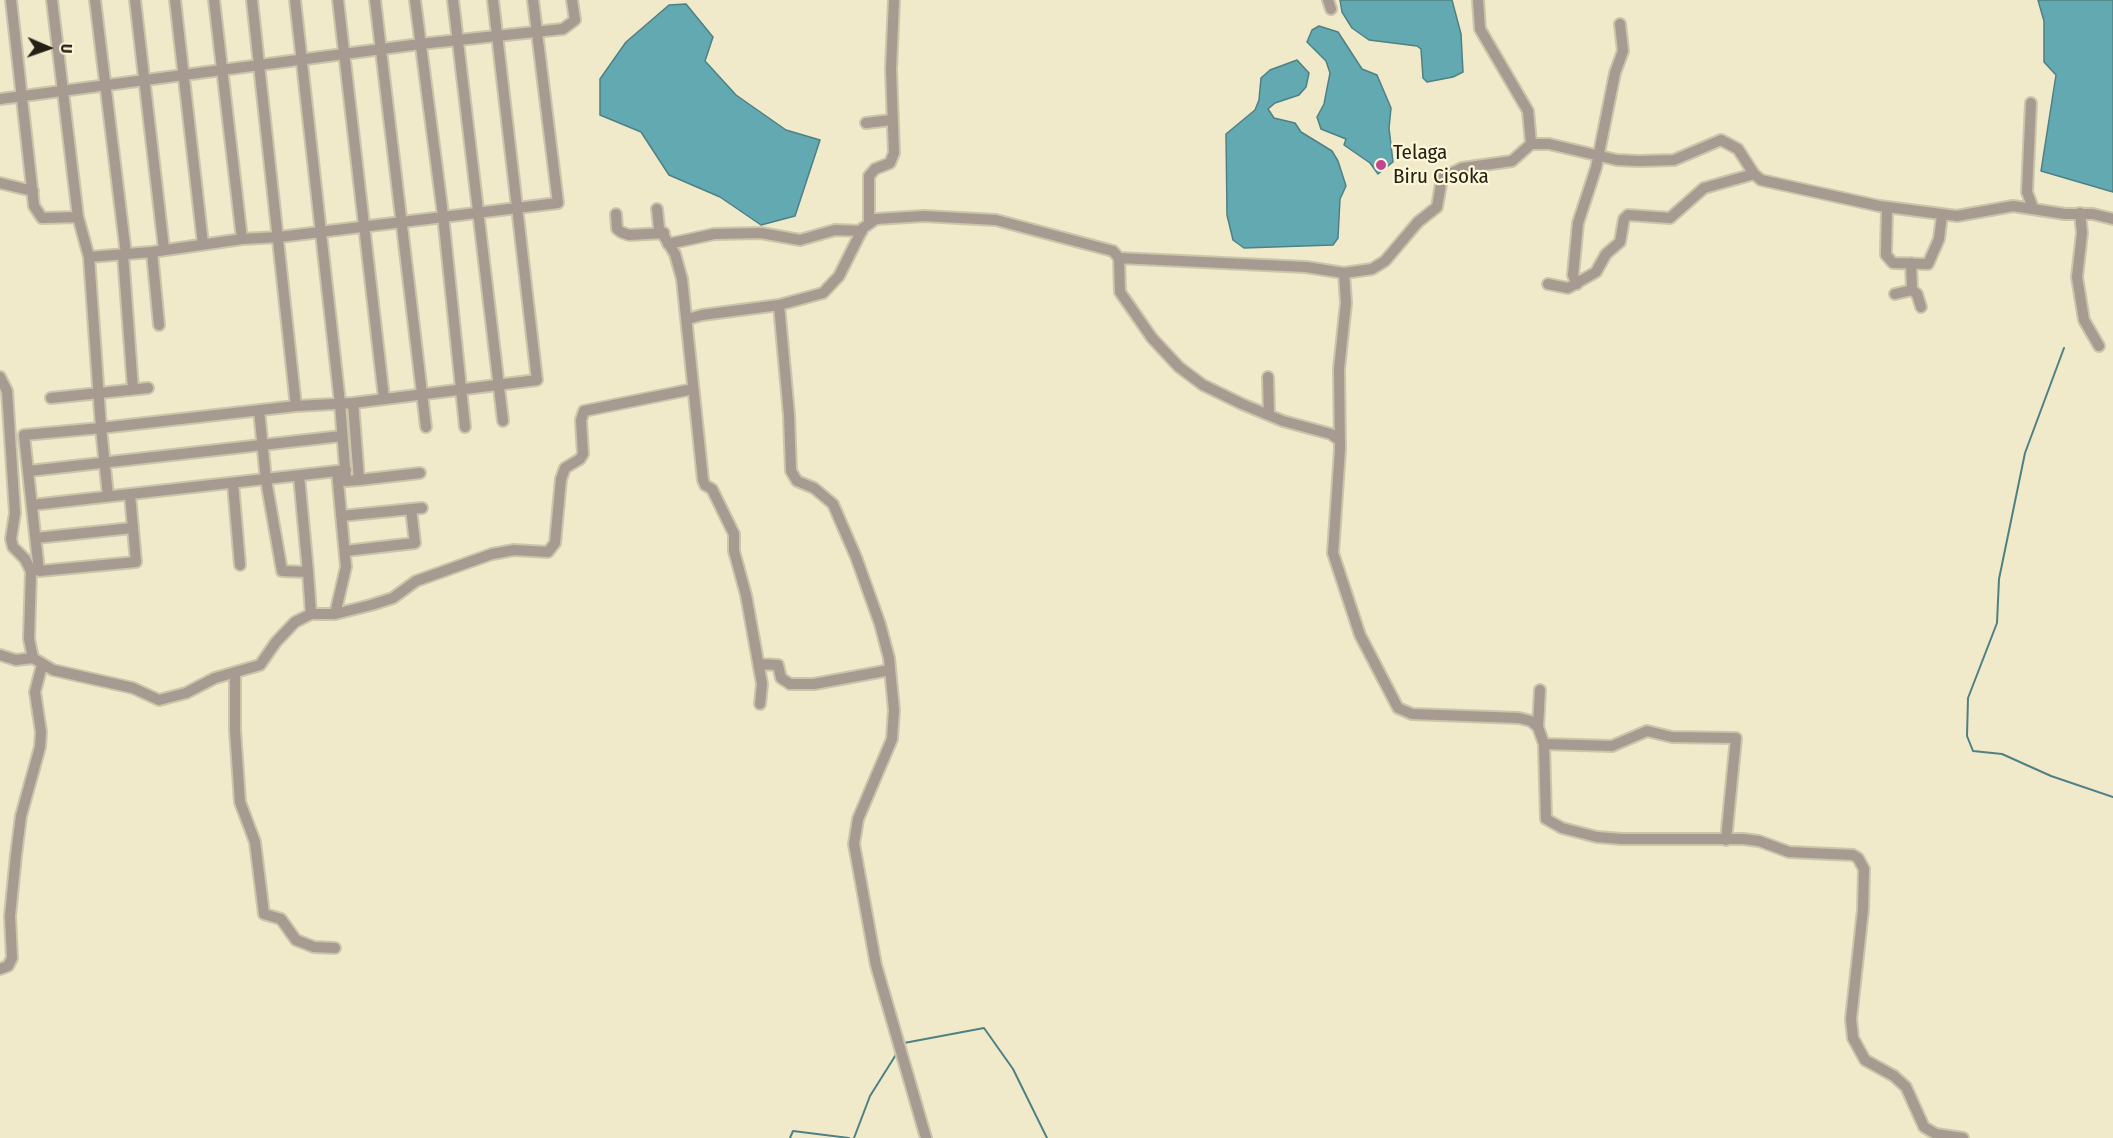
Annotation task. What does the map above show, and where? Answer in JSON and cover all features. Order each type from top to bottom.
[{"type":"street","points":[[11,0],[34,206],[42,218],[78,217]]},
{"type":"street","points":[[52,0],[78,217],[89,257],[97,394],[108,496]]},
{"type":"street","points":[[95,0],[124,254],[133,389]]},
{"type":"street","points":[[135,0],[164,249]]},
{"type":"street","points":[[175,0],[203,244]]},
{"type":"street","points":[[214,0],[242,239]]},
{"type":"street","points":[[252,0],[296,406]]},
{"type":"street","points":[[295,0],[340,403],[341,516],[345,550],[343,588],[335,614]]},
{"type":"street","points":[[338,0],[384,398]]},
{"type":"street","points":[[375,0],[426,427]]},
{"type":"street","points":[[415,0],[443,215],[465,427]]},
{"type":"street","points":[[453,0],[504,421]]},
{"type":"street","points":[[130,495],[136,561],[39,572],[24,435],[296,406],[353,403],[537,380],[493,0]]},
{"type":"street","points":[[89,257],[152,252],[242,239],[279,237],[443,215],[558,203],[532,0]]},
{"type":"street","points":[[0,99],[420,44],[563,29],[575,20],[572,0]]},
{"type":"street","points":[[688,319],[812,297],[826,290],[839,276],[865,226],[869,176],[875,169],[890,163],[893,157],[891,120],[894,0]]},
{"type":"street","points":[[1478,0],[1480,29],[1528,111],[1531,144]]},
{"type":"street","points":[[1577,284],[1573,274],[1578,223],[1600,154],[1615,73],[1623,51],[1620,24]]},
{"type":"street","points":[[2031,103],[2027,192],[2033,208]]},
{"type":"street","points":[[866,123],[891,120]]},
{"type":"street","points":[[1119,258],[1306,267],[1344,273],[1372,269],[1386,261],[1418,222],[1437,207],[1442,178],[1462,168],[1512,161],[1531,144],[1549,144],[1600,154],[1617,160],[1674,160],[1721,140],[1738,149],[1754,174],[1774,185],[1832,194],[1887,208],[1957,216],[2013,206],[2113,219]]},
{"type":"street","points":[[1548,284],[1568,288],[1596,272],[1606,254],[1618,246],[1626,216],[1670,218],[1704,188],[1754,174]]},
{"type":"street","points":[[0,183],[33,191]]},
{"type":"street","points":[[657,208],[659,228],[675,254],[682,279],[688,319],[703,480],[705,485],[712,489],[735,534],[734,551],[746,595],[762,684],[760,704]]},
{"type":"street","points":[[1887,208],[1886,255],[1893,262],[1928,264],[1942,230],[1942,215]]},
{"type":"street","points":[[2080,213],[2082,233],[2077,277],[2084,320],[2099,346]]},
{"type":"street","points":[[616,214],[617,229],[621,232],[666,239],[714,234],[761,233],[800,240],[835,230],[865,226],[882,217],[924,216],[996,220],[1113,251],[1119,258],[1120,292],[1152,338],[1179,367],[1203,385],[1269,415],[1331,434],[1339,440]]},
{"type":"street","points":[[152,252],[159,324]]},
{"type":"street","points":[[1911,263],[1911,290]]},
{"type":"street","points":[[1344,273],[1346,303],[1339,369],[1339,440],[1333,553],[1360,635],[1398,708],[1412,714],[1519,718],[1538,727]]},
{"type":"street","points":[[1895,294],[1911,290],[1917,294],[1921,307]]},
{"type":"street","points":[[779,304],[789,415],[791,471],[797,482],[814,488],[833,504],[856,557],[880,624],[890,670],[894,710],[892,739],[858,819],[854,844],[876,965],[903,1065],[926,1138]]},
{"type":"street","points":[[1268,376],[1269,415]]},
{"type":"street","points":[[0,377],[7,391],[15,513],[11,539],[13,547],[25,559],[31,572],[29,639],[38,662],[35,692],[41,732],[40,747],[21,816],[10,916],[12,958],[8,966],[0,969]]},
{"type":"street","points":[[51,398],[147,388]]},
{"type":"street","points":[[0,655],[16,660],[38,662],[133,687],[159,700],[186,693],[214,678],[260,665],[276,642],[295,622],[311,614],[335,614],[393,597],[416,581],[492,554],[514,550],[548,552],[555,543],[561,479],[565,468],[580,459],[583,454],[581,420],[584,411],[693,389]]},
{"type":"street","points":[[353,403],[359,480]]},
{"type":"street","points":[[259,410],[266,480],[282,571],[308,572]]},
{"type":"street","points":[[29,471],[342,436]]},
{"type":"street","points":[[341,471],[346,481],[420,473]]},
{"type":"street","points":[[32,505],[341,471]]},
{"type":"street","points":[[299,476],[311,614]]},
{"type":"street","points":[[233,484],[240,565]]},
{"type":"street","points":[[341,516],[416,509],[415,543],[345,550]]},
{"type":"street","points":[[36,538],[132,528]]},
{"type":"street","points":[[759,664],[778,665],[781,678],[790,684],[814,684],[890,670]]},
{"type":"street","points":[[236,673],[235,730],[240,802],[255,842],[264,914],[281,919],[296,940],[314,946],[335,948]]},
{"type":"street","points":[[1540,690],[1538,727],[1544,744],[1545,811],[1546,819],[1553,824],[1597,837],[1759,841],[1789,852],[1853,855],[1862,862],[1863,910],[1851,1019],[1853,1038],[1865,1060],[1894,1076],[1905,1088],[1924,1127],[1936,1134],[1962,1138]]},
{"type":"street","points":[[1544,744],[1612,746],[1633,735],[1647,731],[1672,736],[1736,738],[1726,840]]},
{"type":"water","points":[[1340,0],[1452,0],[1461,34],[1463,72],[1453,77],[1427,82],[1423,78],[1421,49],[1417,46],[1369,40],[1352,28],[1342,12]]},
{"type":"water","points":[[2038,0],[2113,0],[2113,192],[2041,171],[2056,75],[2044,62],[2044,21]]},
{"type":"water","points":[[686,4],[713,37],[705,61],[736,95],[786,130],[820,140],[795,216],[761,225],[720,197],[669,175],[641,132],[600,115],[600,79],[626,42],[669,5]]},
{"type":"water","name":"Telaga Biru Cisoka","points":[[1319,26],[1338,32],[1362,69],[1377,75],[1391,108],[1389,128],[1393,162],[1378,174],[1370,163],[1344,145],[1346,139],[1321,129],[1317,117],[1324,104],[1330,73],[1326,61],[1307,42],[1312,30]]},
{"type":"water","name":"Telaga Biru Cisoka","points":[[1297,60],[1309,73],[1306,87],[1299,95],[1275,103],[1268,109],[1274,118],[1295,123],[1301,132],[1332,151],[1338,161],[1346,186],[1340,199],[1338,238],[1333,245],[1244,248],[1233,240],[1227,215],[1226,134],[1255,110],[1259,100],[1261,78],[1270,70]]},
{"type":"waterway","points":[[2064,348],[2025,453],[1999,579],[1997,623],[1968,698],[1967,736],[1973,751],[2002,754],[2051,776],[2113,797]]},
{"type":"waterway","points":[[904,1043],[984,1028],[1013,1069],[1047,1138]]},
{"type":"waterway","points":[[854,1138],[870,1096],[897,1053]]},
{"type":"waterway","points":[[790,1138],[793,1131],[849,1138]]},
{"type":"place","name":"Telaga Biru Cisoka","points":[[1381,165]]}]
